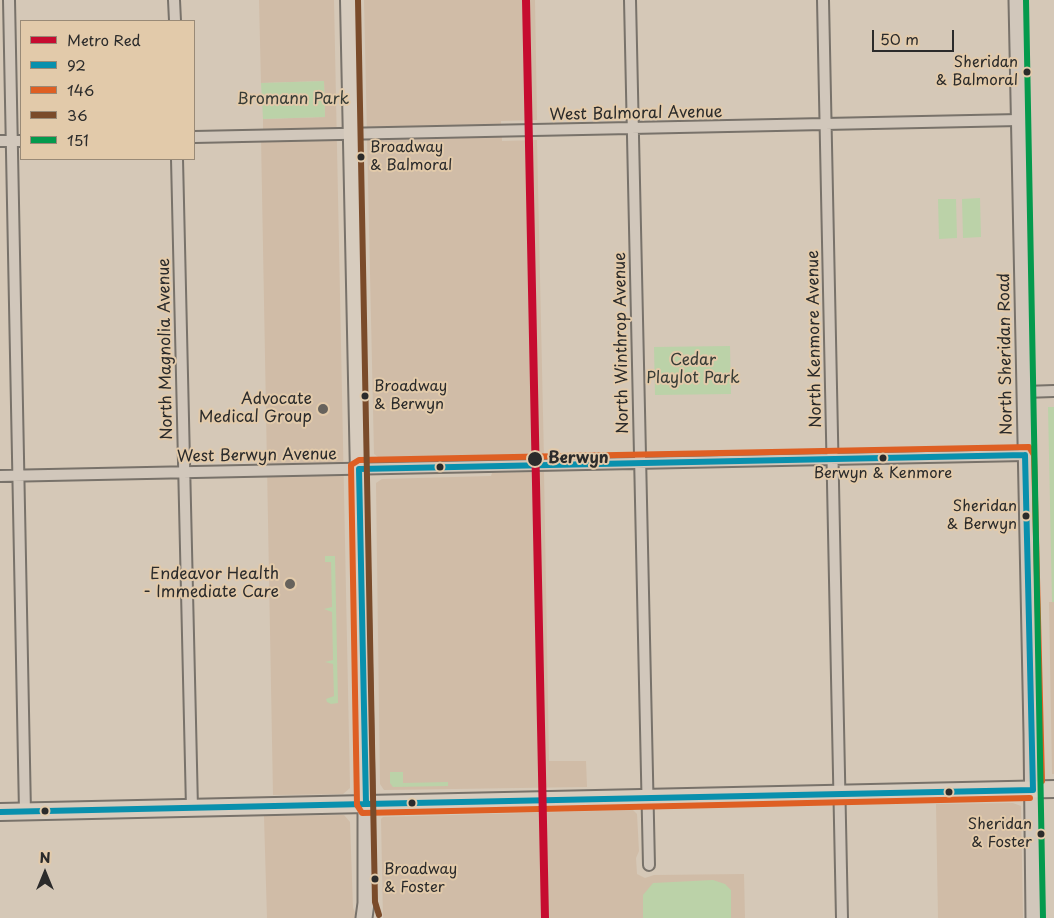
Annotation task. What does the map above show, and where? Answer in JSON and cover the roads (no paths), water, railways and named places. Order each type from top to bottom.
[{"type":"main road","points":[[349,0],[366,805],[365,910],[371,918]]},
{"type":"main road","name":"North Sheridan Road","points":[[1017,0],[1034,918]]},
{"type":"main road","points":[[0,812],[1054,789]]},
{"type":"street","points":[[9,0],[17,141],[18,476],[25,812]]},
{"type":"street","points":[[174,0],[174,20]]},
{"type":"street","name":"North Winthrop Avenue","points":[[630,0],[649,865]]},
{"type":"street","name":"North Kenmore Avenue","points":[[822,0],[842,918]]},
{"type":"street","name":"West Balmoral Avenue","points":[[195,137],[1019,120]]},
{"type":"street","points":[[0,141],[17,141]]},
{"type":"street","name":"North Magnolia Avenue","points":[[177,160],[192,808]]},
{"type":"street","points":[[1024,392],[1054,391]]},
{"type":"street","name":"West Berwyn Avenue","points":[[0,476],[1025,455]]},
{"type":"metro line","name":"Red","points":[[526,0],[545,918]]},
{"type":"place","name":"Sheridan & Balmoral","points":[[1027,72]]},
{"type":"place","name":"Broadway & Balmoral","points":[[361,157]]},
{"type":"place","name":"Broadway & Berwyn","points":[[365,396]]},
{"type":"place","name":"Advocate Medical Group","points":[[323,409]]},
{"type":"place","name":"Berwyn & Kenmore","points":[[883,458]]},
{"type":"place","name":"Berwyn","points":[[535,459]]},
{"type":"place","name":"Sheridan & Berwyn","points":[[1026,516]]},
{"type":"place","name":"Endeavor Health - Immediate Care","points":[[290,584]]},
{"type":"place","name":"Sheridan & Foster","points":[[1041,834]]},
{"type":"place","name":"Broadway & Foster","points":[[375,879]]},
{"type":"park label","name":"Bromann Park","points":[[293,100]]},
{"type":"park label","name":"Cedar Playlot Park","points":[[693,370]]}]
